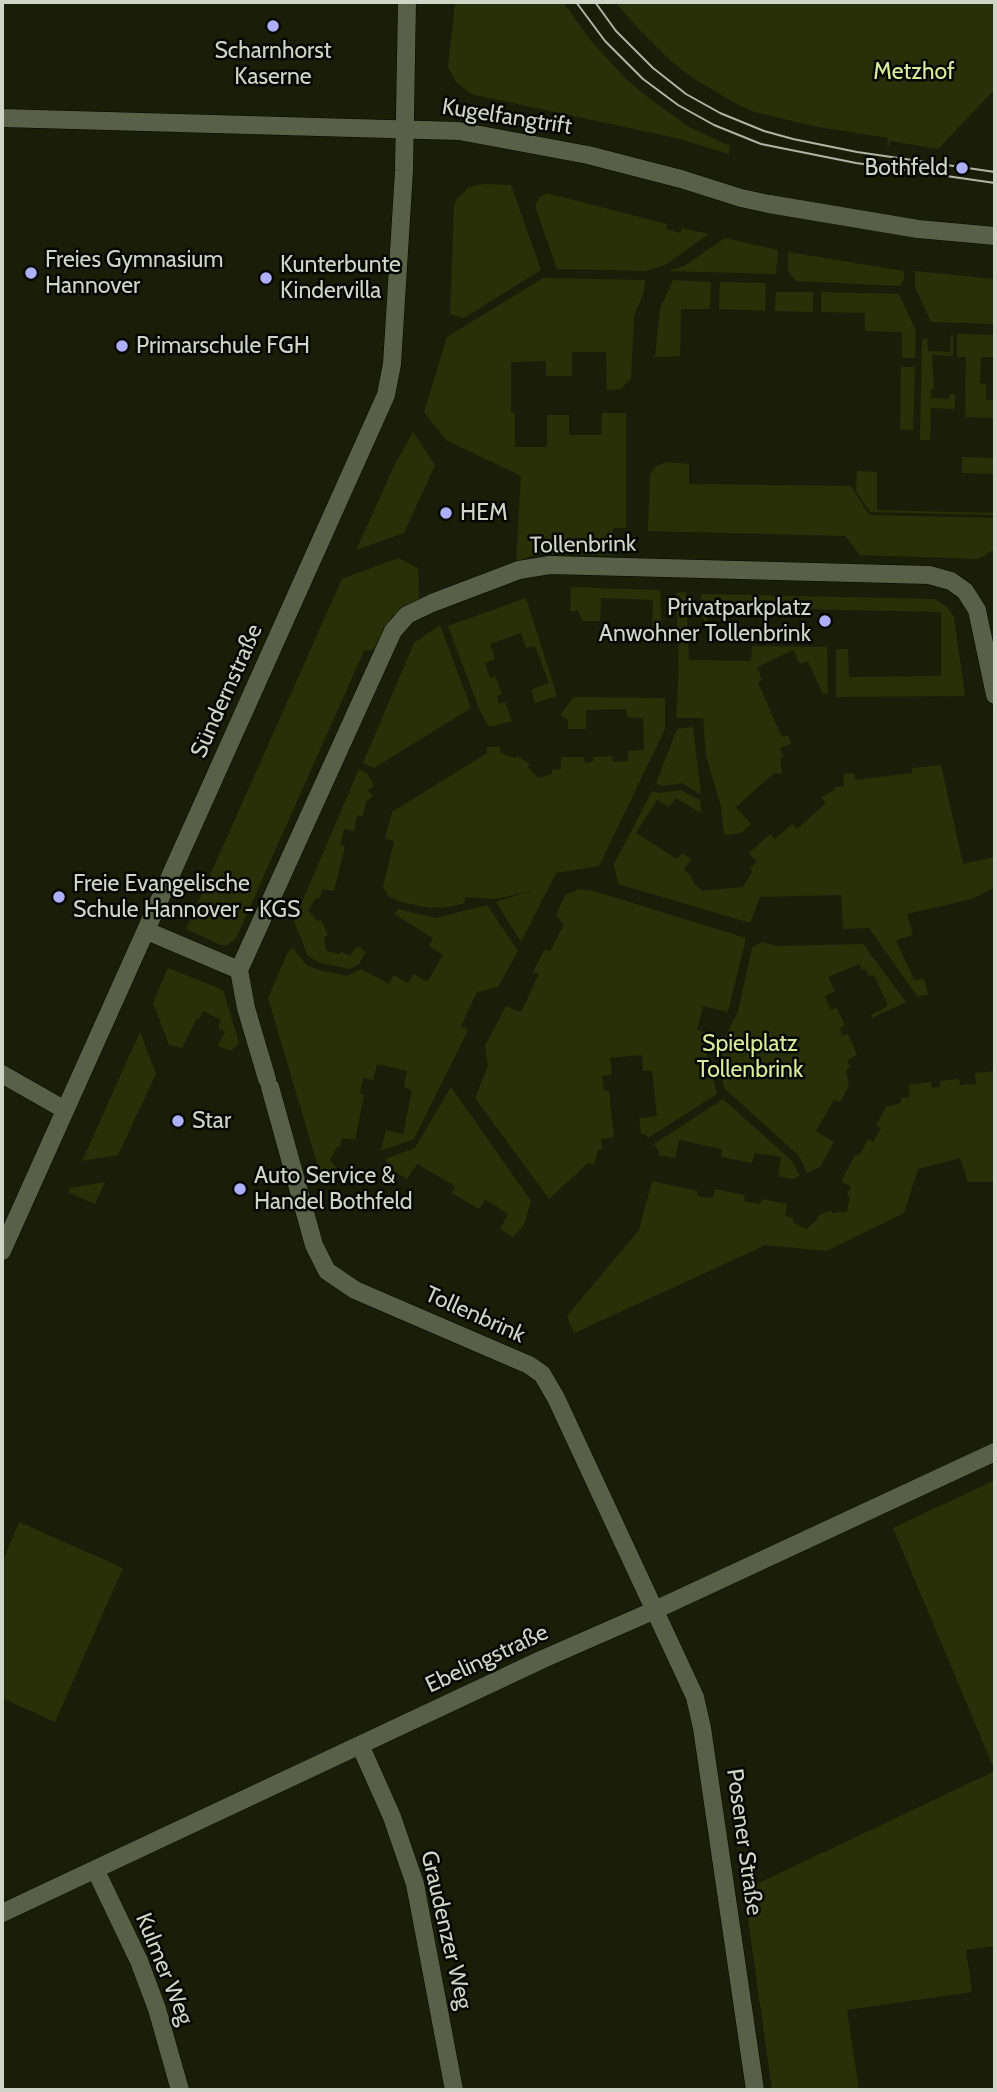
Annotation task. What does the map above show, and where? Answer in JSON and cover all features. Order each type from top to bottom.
[{"type":"street","name":"Sündernstraße","points":[[2,1251],[386,395],[393,364],[405,128],[407,2]]},
{"type":"street","name":"Kugelfangtrift","points":[[2,118],[460,131],[521,141],[681,178],[741,198],[811,212],[918,229],[995,236]]},
{"type":"street","name":"Tollenbrink","points":[[655,1610],[556,1398],[542,1374],[355,1290],[327,1271],[314,1245],[246,1008],[239,970],[393,631],[407,615],[519,570],[558,565],[929,575],[951,580],[965,591],[977,610],[995,695]]},
{"type":"street","points":[[147,931],[239,970]]},
{"type":"street","points":[[2,1074],[65,1110]]},
{"type":"street","name":"Ebelingstraße","points":[[2,1913],[543,1659],[995,1452]]},
{"type":"street","name":"Posener Straße","points":[[655,1610],[695,1697],[702,1728],[755,2090]]},
{"type":"street","name":"Graudenzer Weg","points":[[360,1745],[391,1817],[415,1884],[454,2090]]},
{"type":"street","name":"Kulmer Weg","points":[[95,1869],[139,1961],[157,2009],[180,2090]]},
{"type":"green space","points":[[455,2],[563,2],[591,41],[626,79],[689,127],[730,146],[729,154],[676,138],[471,94],[456,82],[448,67]]},
{"type":"green space","name":"Metzhof","points":[[615,2],[995,2],[995,89],[938,149],[890,141],[887,152],[888,138],[813,126],[755,112],[738,105],[672,62]]},
{"type":"green space","points":[[485,184],[511,185],[541,270],[464,318],[450,314],[454,207],[456,200],[469,187]]},
{"type":"green space","points":[[546,193],[667,224],[666,229],[680,233],[682,228],[709,234],[665,265],[645,271],[557,269],[535,206],[539,198]]},
{"type":"green space","points":[[725,238],[778,250],[776,274],[668,271],[684,266]]},
{"type":"green space","points":[[788,252],[904,271],[904,279],[900,286],[796,281],[788,271]]},
{"type":"green space","points":[[915,271],[995,279],[995,324],[931,322],[915,287]]},
{"type":"green space","points":[[543,278],[645,280],[644,292],[634,316],[631,378],[621,389],[607,390],[606,352],[572,352],[572,376],[546,376],[546,361],[511,362],[511,412],[515,413],[515,447],[547,447],[547,415],[569,415],[569,435],[601,435],[602,413],[626,413],[626,528],[613,528],[613,555],[536,554],[516,562],[521,476],[446,440],[424,412],[447,337]]},
{"type":"green space","points":[[673,280],[711,282],[710,309],[681,309],[680,356],[655,357],[660,308]]},
{"type":"green space","points":[[720,282],[766,283],[765,311],[719,309]]},
{"type":"green space","points":[[776,292],[813,292],[813,312],[775,311]]},
{"type":"green space","points":[[821,292],[899,294],[916,331],[915,358],[902,358],[902,332],[865,331],[865,313],[821,312]]},
{"type":"green space","points":[[951,334],[953,356],[932,355],[934,389],[931,389],[931,398],[949,399],[950,394],[955,394],[955,409],[931,408],[930,440],[920,440],[922,340],[927,338],[928,351],[950,352]]},
{"type":"green space","points":[[957,334],[995,335],[995,357],[981,357],[980,383],[986,384],[986,400],[995,400],[995,418],[965,417],[966,357],[957,357]]},
{"type":"green space","points":[[901,367],[915,367],[913,430],[900,429]]},
{"type":"green space","points":[[413,432],[435,465],[404,533],[356,550],[395,464]]},
{"type":"green space","points":[[962,457],[995,458],[995,474],[962,473]]},
{"type":"green space","points":[[666,462],[689,464],[689,484],[851,486],[869,515],[995,518],[995,549],[979,559],[860,555],[845,536],[648,531],[650,475],[655,467]]},
{"type":"green space","points":[[857,471],[877,472],[877,510],[995,515],[870,512],[856,491]]},
{"type":"green space","points":[[398,558],[418,568],[419,601],[392,616],[374,649],[364,651],[236,938],[227,945],[221,945],[186,929],[342,579]]},
{"type":"green space","points":[[571,587],[660,590],[662,636],[652,636],[653,600],[601,598],[600,621],[583,621],[578,611],[570,611]]},
{"type":"green space","points":[[686,592],[689,660],[751,661],[752,646],[827,647],[828,694],[823,694],[808,661],[800,664],[793,650],[757,667],[762,680],[758,683],[782,737],[788,735],[791,744],[780,748],[783,757],[780,759],[782,774],[774,773],[736,807],[751,824],[741,833],[724,835],[721,806],[706,756],[703,718],[676,718],[679,664],[676,593]]},
{"type":"green space","points":[[701,594],[935,599],[947,607],[954,617],[965,696],[836,697],[836,649],[848,649],[849,677],[941,676],[941,612],[708,607],[707,624],[702,617]]},
{"type":"green space","points":[[526,598],[557,696],[535,703],[531,690],[549,683],[535,646],[526,648],[521,633],[490,644],[495,659],[485,663],[490,678],[495,676],[502,694],[497,696],[499,704],[505,702],[512,721],[489,727],[479,709],[448,626]]},
{"type":"green space","points":[[440,625],[471,708],[374,768],[363,763],[414,643]]},
{"type":"green space","points":[[574,697],[665,698],[665,729],[599,866],[556,873],[521,942],[496,902],[531,891],[496,899],[466,897],[463,904],[442,908],[401,902],[388,896],[383,887],[394,841],[385,839],[392,812],[487,753],[487,747],[500,747],[501,753],[515,758],[517,756],[530,764],[528,767],[538,778],[552,774],[552,770],[561,769],[561,757],[584,757],[585,763],[593,762],[593,757],[612,756],[613,762],[628,761],[628,751],[644,750],[643,718],[627,717],[626,709],[586,710],[586,729],[568,729],[568,720],[560,715]]},
{"type":"green space","points":[[693,727],[701,795],[682,783],[661,786],[656,783],[677,729]]},
{"type":"green space","points":[[941,765],[963,864],[995,857],[995,887],[972,899],[907,914],[913,935],[896,940],[914,980],[924,979],[928,995],[917,996],[869,928],[843,929],[841,895],[760,897],[750,923],[618,884],[614,864],[652,791],[660,793],[680,790],[700,800],[701,813],[676,798],[669,807],[657,800],[636,833],[677,859],[682,853],[691,859],[684,870],[702,891],[743,887],[752,872],[750,868],[757,862],[749,853],[770,834],[775,839],[792,824],[797,829],[826,803],[821,797],[835,790],[834,787],[844,786],[843,774],[854,773],[855,780],[912,773],[912,768]]},
{"type":"green space","points":[[359,769],[367,773],[374,786],[368,790],[373,797],[366,801],[363,817],[357,815],[354,831],[344,829],[340,845],[345,846],[334,891],[322,889],[320,898],[316,898],[308,910],[317,921],[321,920],[328,935],[324,937],[326,951],[340,954],[342,952],[350,956],[357,946],[366,952],[359,964],[350,969],[320,963],[308,956],[294,921]]},
{"type":"green space","points":[[580,889],[746,938],[728,1012],[703,1006],[697,1030],[708,1034],[710,1045],[706,1051],[717,1094],[648,1138],[641,1134],[639,1118],[657,1116],[652,1071],[643,1071],[642,1055],[610,1058],[612,1074],[602,1076],[604,1091],[609,1091],[614,1137],[601,1139],[602,1149],[598,1150],[594,1165],[588,1163],[549,1199],[475,1098],[488,1066],[485,1046],[506,1006],[521,1012],[539,974],[533,972],[544,950],[550,951],[564,925],[556,915],[565,895]]},
{"type":"green space","points":[[487,905],[518,951],[498,987],[477,992],[461,1026],[468,1030],[414,1139],[381,1151],[386,1130],[403,1134],[412,1090],[404,1087],[407,1071],[377,1064],[373,1080],[363,1078],[360,1094],[364,1095],[355,1140],[342,1138],[340,1147],[337,1147],[330,1160],[339,1171],[322,1180],[268,998],[288,952],[293,948],[306,965],[319,970],[347,976],[361,969],[389,984],[394,975],[408,983],[414,974],[427,982],[443,955],[429,946],[433,938],[394,914],[398,909],[436,918]]},
{"type":"green space","name":"Spielplatz Tollenbrink","points":[[762,942],[776,946],[863,944],[906,1002],[872,1018],[871,1015],[888,1006],[874,975],[869,976],[866,969],[862,970],[859,964],[828,977],[835,991],[825,996],[831,1010],[837,1008],[845,1026],[840,1028],[842,1036],[848,1034],[857,1055],[847,1060],[850,1068],[846,1070],[849,1086],[840,1102],[834,1100],[816,1131],[834,1142],[820,1167],[807,1173],[799,1156],[724,1088],[717,1051],[738,1012],[752,948]]},
{"type":"green space","points":[[168,968],[223,990],[239,1043],[231,1051],[218,1046],[225,1032],[218,1028],[221,1020],[203,1011],[182,1048],[169,1045],[153,1003]]},
{"type":"green space","points":[[140,1032],[156,1074],[118,1155],[82,1161]]},
{"type":"green space","points":[[995,1071],[995,1182],[968,1182],[960,1158],[918,1169],[904,1213],[826,1251],[766,1245],[574,1333],[567,1316],[639,1230],[652,1181],[698,1191],[697,1196],[713,1198],[715,1189],[745,1195],[744,1201],[760,1204],[762,1199],[787,1204],[785,1216],[793,1218],[793,1222],[806,1229],[818,1219],[817,1216],[831,1210],[832,1213],[847,1212],[850,1197],[847,1195],[851,1187],[841,1181],[868,1139],[873,1142],[881,1128],[876,1125],[886,1107],[901,1103],[901,1098],[910,1097],[908,1085],[931,1082],[932,1088],[940,1087],[940,1081],[959,1079],[960,1085],[976,1084],[975,1073]]},
{"type":"green space","points":[[451,1087],[531,1201],[524,1225],[513,1237],[500,1229],[508,1214],[491,1203],[485,1200],[479,1209],[452,1193],[455,1186],[417,1164],[407,1179],[389,1168],[385,1159],[415,1148]]},
{"type":"green space","points":[[723,1099],[792,1161],[800,1176],[793,1179],[778,1176],[781,1157],[755,1153],[752,1163],[721,1157],[722,1149],[679,1140],[675,1158],[659,1155],[654,1144]]},
{"type":"green space","points":[[105,1182],[95,1204],[68,1192],[70,1188]]},
{"type":"green space","points":[[995,1480],[995,1771],[893,1528]]},
{"type":"green space","points":[[19,1522],[123,1568],[55,1722],[2,1698],[2,1563]]},
{"type":"green space","points":[[995,1771],[995,1946],[966,1950],[972,1992],[847,2010],[859,2090],[772,2090],[744,1890]]},
{"type":"tram line","points":[[576,2],[605,41],[643,79],[678,105],[714,125],[761,144],[856,163],[995,183]]},
{"type":"tram line","points":[[595,2],[616,31],[653,68],[686,94],[720,113],[764,131],[793,139],[857,152],[995,172]]},
{"type":"place","name":"Scharnhorst Kaserne","points":[[273,26]]},
{"type":"place","name":"Bothfeld","points":[[962,168]]},
{"type":"place","name":"Freies Gymnasium Hannover","points":[[31,273]]},
{"type":"place","name":"Kunterbunte Kindervilla","points":[[266,278]]},
{"type":"place","name":"Primarschule FGH","points":[[122,346]]},
{"type":"place","name":"HEM","points":[[446,513]]},
{"type":"place","name":"Privatparkplatz Anwohner Tollenbrink","points":[[825,621]]},
{"type":"place","name":"Freie Evangelische Schule Hannover - KGS","points":[[59,897]]},
{"type":"place","name":"Star","points":[[178,1121]]},
{"type":"place","name":"Auto Service & Handel Bothfeld","points":[[240,1189]]}]
